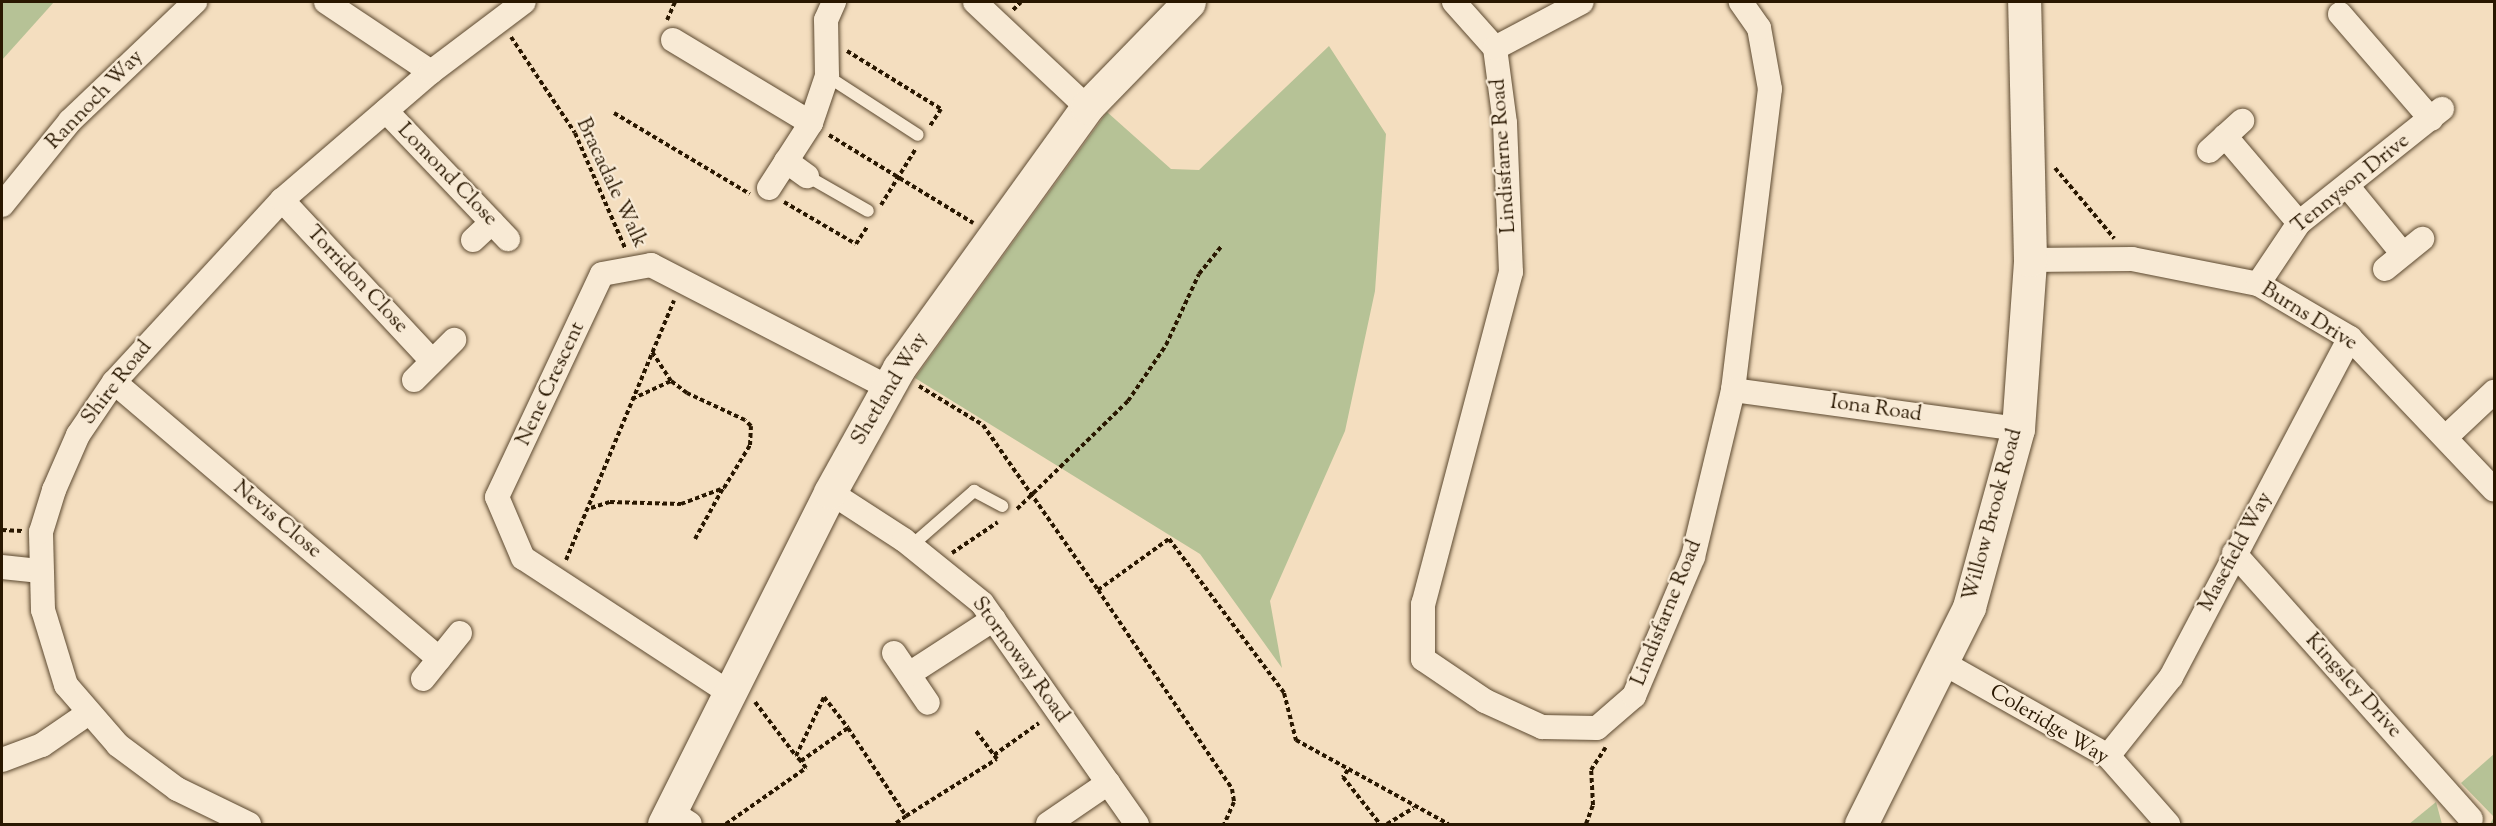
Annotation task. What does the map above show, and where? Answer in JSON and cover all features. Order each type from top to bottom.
[{"type":"street","name":"Rannoch Way","points":[[2,205],[70,121],[195,2]]},
{"type":"street","points":[[326,2],[431,72]]},
{"type":"street","name":"Shire Road","points":[[249,825],[177,789],[87,714],[52,651],[41,571],[41,532],[54,490],[78,435],[114,382],[282,200],[431,72],[524,2]]},
{"type":"street","points":[[769,188],[810,123],[827,76],[826,39],[834,2]]},
{"type":"street","points":[[975,2],[1087,107]]},
{"type":"street","name":"Shetland Way","points":[[675,820],[731,688],[830,492],[892,380],[992,235],[1087,107],[1189,2]]},
{"type":"street","name":"Lindisfarne Road","points":[[1454,2],[1495,48],[1504,123],[1511,272],[1423,604],[1423,659],[1485,701],[1542,727],[1597,728],[1634,696],[1693,557],[1732,390],[1770,89],[1759,28],[1741,2]]},
{"type":"street","name":"Lindisfarne Road","points":[[1495,48],[1582,2]]},
{"type":"street","name":"Willow Brook Road","points":[[1861,825],[1945,664],[1969,607],[2018,429],[2030,260],[2024,2]]},
{"type":"street","name":"Tennyson Drive","points":[[2258,284],[2300,222],[2349,188],[2437,114],[2344,30]]},
{"type":"street","points":[[673,40],[810,123]]},
{"type":"street","name":"Lomond Close","points":[[386,111],[500,230],[472,240]]},
{"type":"street","points":[[2225,136],[2300,222]]},
{"type":"street","points":[[786,161],[807,176]]},
{"type":"street","points":[[2349,188],[2394,261],[2422,238]]},
{"type":"street","name":"Torridon Close","points":[[282,200],[431,360]]},
{"type":"street","name":"Burns Drive","points":[[2030,260],[2132,259],[2258,284],[2350,338],[2494,490]]},
{"type":"street","name":"Nene Crescent","points":[[731,688],[523,558],[497,497],[602,274],[651,265],[892,380]]},
{"type":"street","name":"Masefield Way","points":[[2108,756],[2171,677],[2234,553],[2350,338]]},
{"type":"street","points":[[414,380],[431,360],[454,340]]},
{"type":"street","name":"Nevis Close","points":[[114,382],[439,658]]},
{"type":"street","name":"Iona Road","points":[[1732,390],[2018,429]]},
{"type":"street","points":[[2446,437],[2494,392]]},
{"type":"street","name":"Stornoway Road","points":[[830,492],[937,564],[994,620],[1132,818]]},
{"type":"street","name":"Kingsley Drive","points":[[2234,553],[2471,819]]},
{"type":"street","points":[[2,567],[41,571]]},
{"type":"street","points":[[909,674],[994,620]]},
{"type":"street","points":[[423,679],[460,633]]},
{"type":"street","points":[[894,653],[928,702]]},
{"type":"street","name":"Coleridge Way","points":[[1945,664],[2108,756],[2168,825]]},
{"type":"street","points":[[2,760],[42,746],[87,714]]},
{"type":"street","points":[[1047,825],[1108,783]]},
{"type":"lane","points":[[827,76],[919,140]]},
{"type":"lane","points":[[807,176],[868,211]]},
{"type":"lane","points":[[911,546],[974,491],[1007,511]]},
{"type":"path","name":"Bracadale Walk","points":[[500,21],[575,133],[634,268]]},
{"type":"path","points":[[614,113],[747,196],[769,188],[771,195],[856,244],[940,109],[826,39]]},
{"type":"path","points":[[810,123],[992,235]]},
{"type":"path","points":[[2028,136],[2132,259]]},
{"type":"path","points":[[937,564],[1007,511],[1034,497],[1128,401],[1166,345],[1199,274],[1222,246]]},
{"type":"path","points":[[556,580],[591,508],[651,350],[683,282]]},
{"type":"path","points":[[651,350],[671,381],[751,426],[750,445],[695,539]]},
{"type":"path","points":[[892,380],[983,424],[1232,789],[1234,802],[1224,825]]},
{"type":"path","points":[[632,399],[671,381]]},
{"type":"path","points":[[591,508],[610,502],[681,504],[724,488]]},
{"type":"path","points":[[1098,590],[1169,539],[1284,693],[1296,740],[1448,825]]},
{"type":"path","points":[[726,825],[806,768],[746,690],[731,688]]},
{"type":"path","points":[[796,756],[824,697],[848,728],[906,816]]},
{"type":"path","points":[[994,755],[1057,710]]},
{"type":"path","points":[[1586,825],[1593,805],[1591,770],[1623,719],[1617,710]]},
{"type":"path","points":[[801,761],[848,728]]},
{"type":"path","points":[[895,825],[997,759],[975,730]]},
{"type":"path","points":[[1348,770],[1343,777],[1380,825]]},
{"type":"path","points":[[1388,825],[1414,808]]},
{"type":"green space","points":[[2,2],[54,2],[2,60]]},
{"type":"green space","points":[[1329,46],[1386,134],[1375,291],[1345,431],[1270,601],[1282,668],[1200,554],[915,378],[1107,112],[1171,169],[1199,170]]},
{"type":"green space","points":[[2494,754],[2494,817],[2461,783]]},
{"type":"green space","points":[[2436,802],[2442,824],[2409,824]]}]
